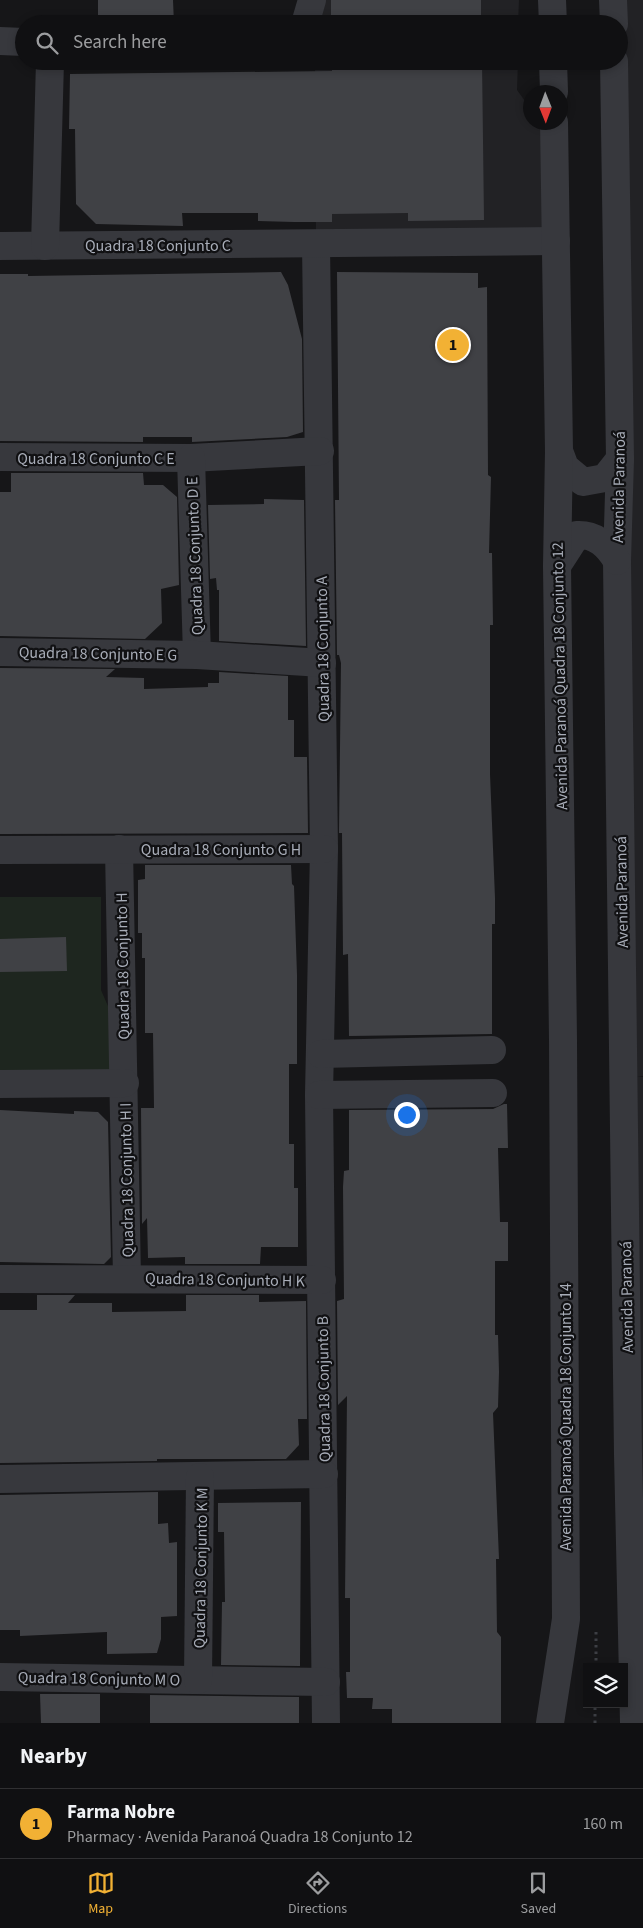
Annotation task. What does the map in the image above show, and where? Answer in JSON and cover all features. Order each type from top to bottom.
[{"type":"street","points":[[308,15],[312,0]]},
{"type":"street","points":[[552,0],[553,15]]},
{"type":"street","points":[[613,0],[614,15]]},
{"type":"street","points":[[0,41],[15,42]]},
{"type":"street","points":[[45,246],[50,70]]},
{"type":"street","points":[[553,70],[554,85]]},
{"type":"street","name":"Avenida Paranoá","points":[[614,70],[620,460],[617,561],[632,857],[628,1454],[634,1723]]},
{"type":"street","name":"Avenida Paranoá Quadra 18 Conjunto 12","points":[[554,130],[559,451],[557,566],[562,1111]]},
{"type":"street","name":"Quadra 18 Conjunto C","points":[[0,246],[556,241]]},
{"type":"street","name":"Quadra 18 Conjunto A","points":[[316,244],[324,849],[321,1054]]},
{"type":"street","name":"Quadra 18 Conjunto C E","points":[[0,458],[191,458],[320,451]]},
{"type":"street","points":[[559,451],[565,467],[583,482],[605,478],[620,460]]},
{"type":"street","name":"Quadra 18 Conjunto D E","points":[[191,458],[197,655]]},
{"type":"street","points":[[557,566],[577,535],[583,535],[607,546],[617,561]]},
{"type":"street","name":"Quadra 18 Conjunto E G","points":[[0,652],[197,655],[322,663]]},
{"type":"street","name":"Quadra 18 Conjunto H","points":[[119,849],[125,1082]]},
{"type":"street","name":"Quadra 18 Conjunto G H","points":[[0,850],[324,849]]},
{"type":"street","points":[[321,1054],[492,1050]]},
{"type":"street","name":"Quadra 18 Conjunto B","points":[[321,1054],[319,1095],[326,1723]]},
{"type":"street","points":[[0,1084],[125,1082]]},
{"type":"street","name":"Quadra 18 Conjunto H I","points":[[125,1082],[127,1278]]},
{"type":"street","points":[[319,1095],[493,1093]]},
{"type":"street","name":"Avenida Paranoá Quadra 18 Conjunto 14","points":[[550,1723],[566,1619],[562,1111]]},
{"type":"street","name":"Quadra 18 Conjunto H K","points":[[0,1279],[322,1280]]},
{"type":"street","points":[[200,1477],[324,1474]]},
{"type":"street","name":"Quadra 18 Conjunto K M","points":[[0,1479],[200,1477],[198,1680]]},
{"type":"street","name":"Quadra 18 Conjunto M O","points":[[0,1677],[326,1682]]},
{"type":"path","points":[[595,1708],[595,1723]]},
{"type":"shaded area","points":[[314,0],[519,0],[518,15],[314,15]]},
{"type":"shaded area","points":[[613,0],[643,0],[643,1076],[637,1077],[643,1077],[643,1723],[620,70],[628,70],[628,15],[617,15]]},
{"type":"shaded area","points":[[315,70],[518,70],[517,90],[523,98],[523,130],[541,130],[546,242],[316,244]]},
{"type":"shaded area","points":[[0,897],[101,897],[101,990],[114,1020],[114,1076],[0,1076]]},
{"type":"building","points":[[98,0],[173,0],[174,15],[98,15]]},
{"type":"building","points":[[331,0],[481,0],[481,15],[331,15]]},
{"type":"building","points":[[482,70],[484,220],[408,221],[408,213],[332,214],[332,222],[294,222],[258,221],[258,213],[182,213],[183,226],[96,224],[76,204],[75,129],[69,129],[70,74]]},
{"type":"building","points":[[281,272],[288,285],[302,339],[303,432],[287,437],[192,442],[192,437],[143,437],[143,442],[0,441],[0,274],[28,274],[28,276]]},
{"type":"building","points":[[337,272],[478,273],[478,288],[487,287],[488,475],[491,477],[489,553],[492,553],[493,625],[490,625],[490,774],[495,898],[495,924],[492,924],[492,1034],[349,1036],[348,954],[343,955],[342,833],[339,833],[341,663],[339,655],[337,655],[335,500],[339,500]]},
{"type":"building","points":[[11,473],[143,473],[144,485],[163,485],[177,497],[179,585],[161,589],[162,623],[145,639],[0,636],[0,492],[11,492]]},
{"type":"building","points":[[264,499],[304,500],[306,646],[219,641],[219,590],[217,590],[216,578],[210,579],[208,505],[264,504]]},
{"type":"building","points":[[0,668],[115,669],[106,677],[144,678],[144,689],[208,687],[208,683],[219,683],[219,672],[288,676],[288,720],[294,720],[294,757],[307,757],[308,833],[0,834]]},
{"type":"building","points":[[145,865],[291,865],[292,884],[294,886],[297,975],[297,1064],[289,1064],[289,1144],[294,1144],[294,1188],[298,1188],[298,1247],[261,1247],[260,1264],[185,1264],[185,1257],[148,1258],[147,1218],[142,1224],[141,1108],[154,1108],[153,1033],[145,1033],[145,958],[142,958],[142,933],[138,933],[138,880],[145,879]]},
{"type":"building","points":[[66,937],[67,971],[0,972],[0,939]]},
{"type":"building","points":[[507,1104],[508,1148],[498,1148],[500,1222],[508,1222],[508,1261],[495,1261],[495,1335],[498,1335],[499,1372],[498,1407],[493,1413],[499,1559],[496,1559],[497,1632],[501,1637],[501,1723],[392,1723],[392,1709],[372,1709],[373,1698],[347,1698],[346,1672],[350,1672],[350,1598],[345,1598],[347,1396],[338,1405],[337,1301],[344,1299],[343,1187],[344,1171],[349,1170],[349,1110],[493,1109]]},
{"type":"building","points":[[0,1110],[74,1114],[74,1111],[98,1112],[108,1122],[111,1257],[104,1264],[0,1262]]},
{"type":"building","points":[[37,1295],[75,1295],[68,1303],[112,1303],[112,1312],[186,1311],[186,1295],[259,1295],[259,1302],[306,1301],[307,1419],[298,1419],[299,1445],[286,1459],[157,1459],[157,1461],[0,1463],[0,1310],[37,1310]]},
{"type":"building","points":[[158,1492],[158,1524],[168,1523],[169,1543],[177,1542],[177,1616],[161,1617],[161,1639],[157,1653],[107,1654],[107,1632],[20,1636],[20,1630],[0,1630],[0,1495]]},
{"type":"building","points":[[301,1502],[300,1666],[221,1665],[222,1602],[225,1602],[224,1532],[218,1532],[218,1503]]},
{"type":"building","points":[[40,1694],[100,1694],[100,1723],[41,1723]]},
{"type":"building","points":[[150,1695],[299,1697],[299,1723],[150,1723]]},
{"type":"place","name":"Farma Nobre","points":[[453,345]]}]
